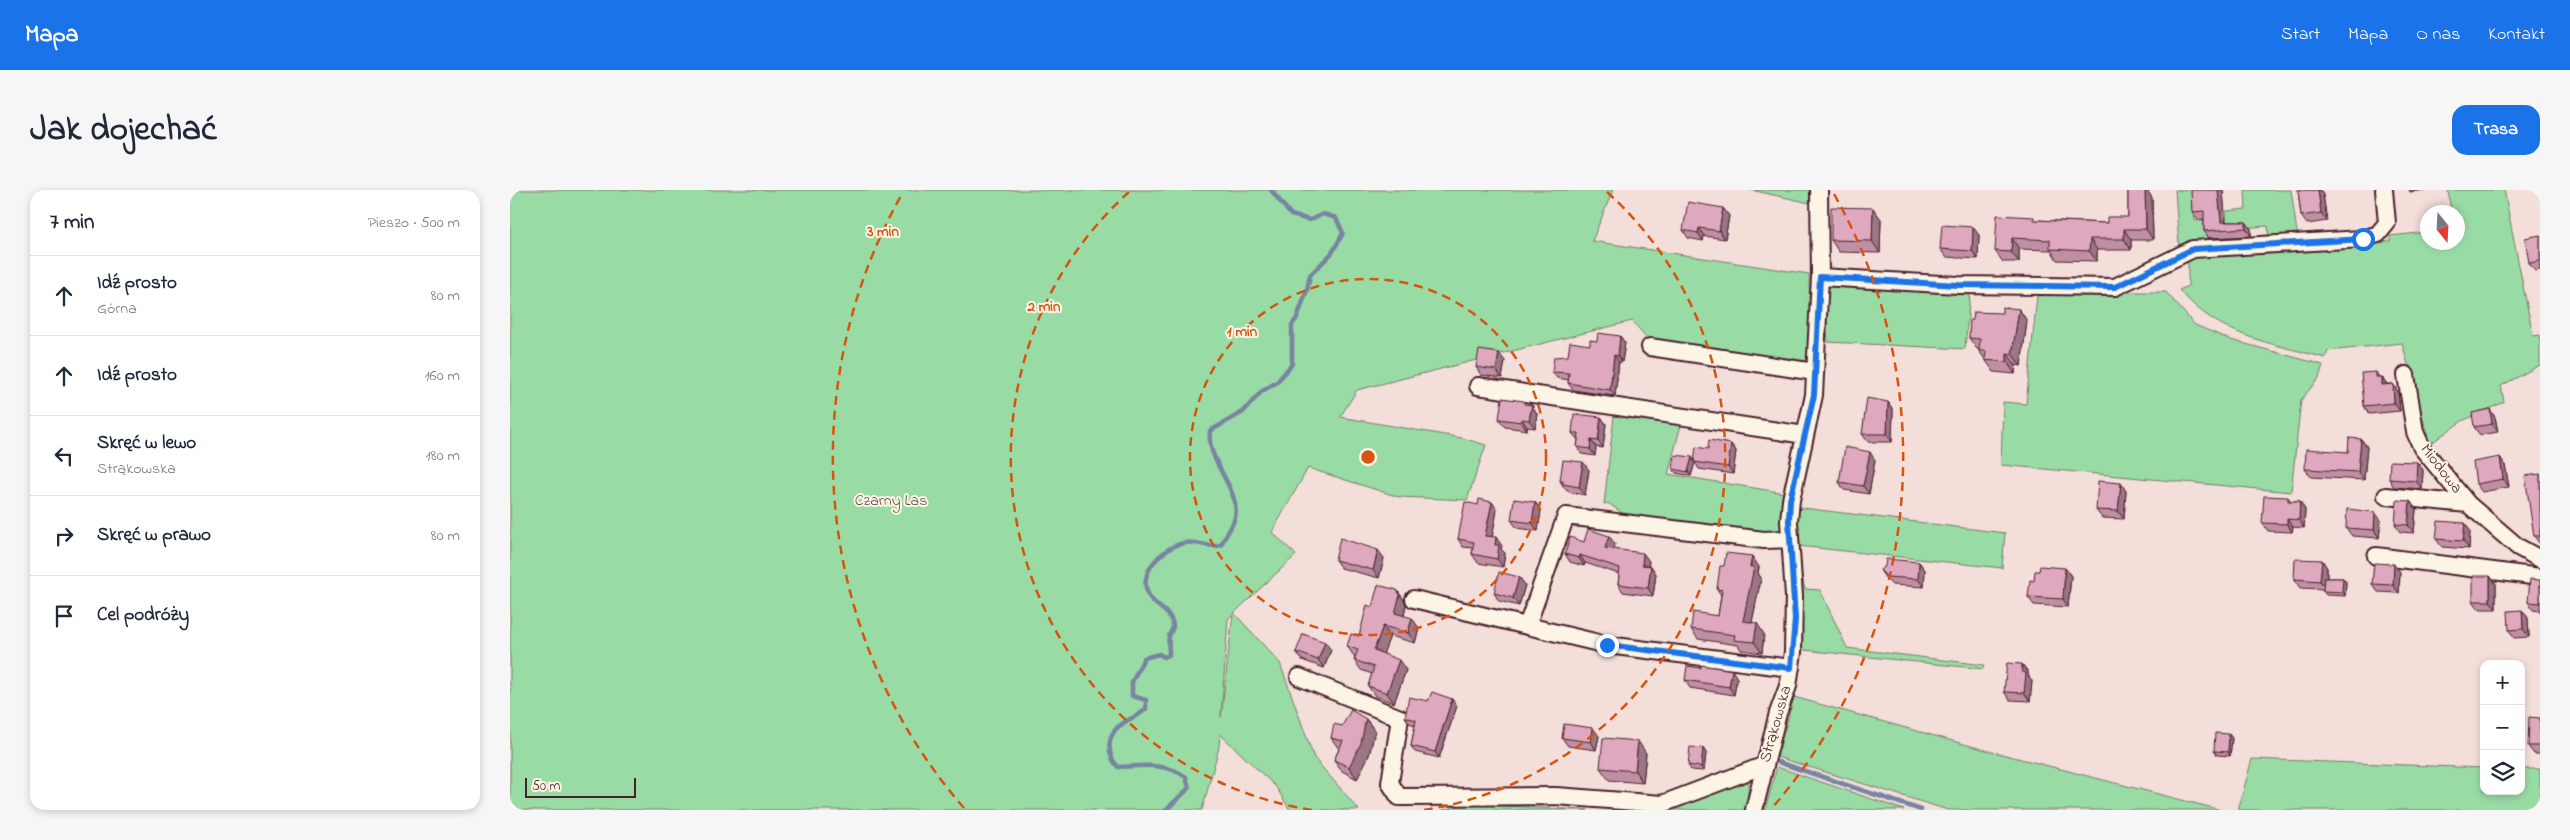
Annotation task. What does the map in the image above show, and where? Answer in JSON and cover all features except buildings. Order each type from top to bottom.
[{"type":"street","name":"Strąkowska","points":[[1754,810],[1791,668],[1795,619],[1789,539],[1790,500],[1814,395],[1820,277],[1819,190]]},
{"type":"street","points":[[1820,277],[1958,285],[2115,287],[2193,249],[2342,242],[2368,238],[2378,234],[2386,223],[2384,190]]},
{"type":"street","points":[[1650,347],[1815,372]]},
{"type":"street","name":"Miodowa","points":[[2406,375],[2418,441],[2468,504],[2505,536],[2536,557],[2520,574]]},
{"type":"street","points":[[1478,386],[1804,436]]},
{"type":"street","name":"Miodowa","points":[[2386,496],[2468,504]]},
{"type":"street","points":[[1527,626],[1566,516],[1764,540],[1789,539]]},
{"type":"street","points":[[2376,556],[2540,577]]},
{"type":"street","points":[[1414,599],[1607,645],[1791,668]]},
{"type":"street","points":[[1299,677],[1400,718],[1390,783],[1399,797],[1556,796],[1662,804],[1765,765]]},
{"type":"green space","name":"Czarny Las","points":[[510,190],[1613,190],[1592,241],[1809,274],[1810,362],[1805,366],[1648,339],[1632,321],[1357,390],[1340,417],[1462,438],[1486,445],[1467,500],[1399,497],[1308,468],[1272,532],[1296,555],[1234,613],[1280,663],[1314,758],[1359,810],[1290,810],[1276,787],[1220,734],[1219,747],[1202,810],[510,810]],"holes":[[[1233,614],[1221,717],[1228,619]]]},
{"type":"green space","points":[[1751,190],[1810,190],[1810,203]]},
{"type":"green space","points":[[2175,190],[2192,190],[2195,221],[2223,219],[2208,233],[2207,244],[2179,246]]},
{"type":"green space","points":[[2245,190],[2291,190],[2298,240],[2269,241],[2268,226],[2241,228],[2241,242],[2228,243],[2226,211],[2246,209]]},
{"type":"green space","points":[[2448,190],[2504,190],[2533,336],[2540,335],[2540,365],[2501,386],[2504,402],[2462,421],[2430,444],[2402,343],[2328,351],[2325,358],[2265,342],[2228,328],[2195,306],[2179,290],[2188,286],[2188,256],[2390,241],[2390,236],[2420,233],[2420,250],[2465,250],[2465,205],[2450,205]]},
{"type":"green space","points":[[1833,285],[1970,293],[1965,349],[1828,342],[1824,293]]},
{"type":"green space","points":[[2116,292],[2166,292],[2195,325],[2231,340],[2323,365],[2319,378],[2301,400],[2291,492],[2001,465],[2003,402],[2026,404],[2037,296]]},
{"type":"green space","points":[[1614,416],[1681,425],[1668,474],[1785,493],[1782,526],[1775,533],[1628,517],[1608,503],[1604,504]]},
{"type":"green space","points":[[1795,507],[2005,533],[2002,568],[1798,546]]},
{"type":"green space","points":[[1798,559],[1805,589],[1820,590],[1847,648],[1984,665],[1983,669],[1804,650],[1798,644],[1802,628],[1795,566]]},
{"type":"green space","points":[[1794,697],[1982,749],[2221,810],[1948,810],[1777,757]]},
{"type":"green space","points":[[2252,759],[2480,768],[2480,795],[2525,795],[2525,769],[2540,769],[2540,810],[2238,810]]},
{"type":"green space","points":[[1777,767],[1904,810],[1765,810]]},
{"type":"green space","points":[[1742,780],[1749,782],[1746,810],[1652,810]]},
{"type":"green space","points":[[1453,803],[1588,810],[1443,810],[1453,808]]},
{"type":"waterway","points":[[1166,810],[1189,788],[1186,777],[1179,772],[1162,767],[1118,767],[1111,756],[1110,750],[1111,739],[1117,728],[1146,709],[1146,700],[1132,696],[1132,682],[1144,658],[1159,654],[1164,657],[1169,655],[1169,636],[1173,628],[1172,621],[1149,596],[1146,579],[1149,570],[1160,555],[1176,545],[1189,542],[1212,546],[1221,545],[1234,520],[1235,507],[1229,486],[1213,454],[1210,431],[1243,412],[1261,392],[1277,382],[1292,364],[1292,325],[1297,318],[1310,275],[1332,253],[1343,233],[1336,218],[1323,214],[1310,220],[1291,215],[1271,190]]},
{"type":"waterway","points":[[1778,762],[1921,810]]},
{"type":"route","points":[[1607,645],[1791,668],[1795,619],[1789,539],[1790,500],[1814,395],[1820,277],[1958,285],[2048,288],[2115,287],[2193,249],[2342,242],[2363,239]]}]
